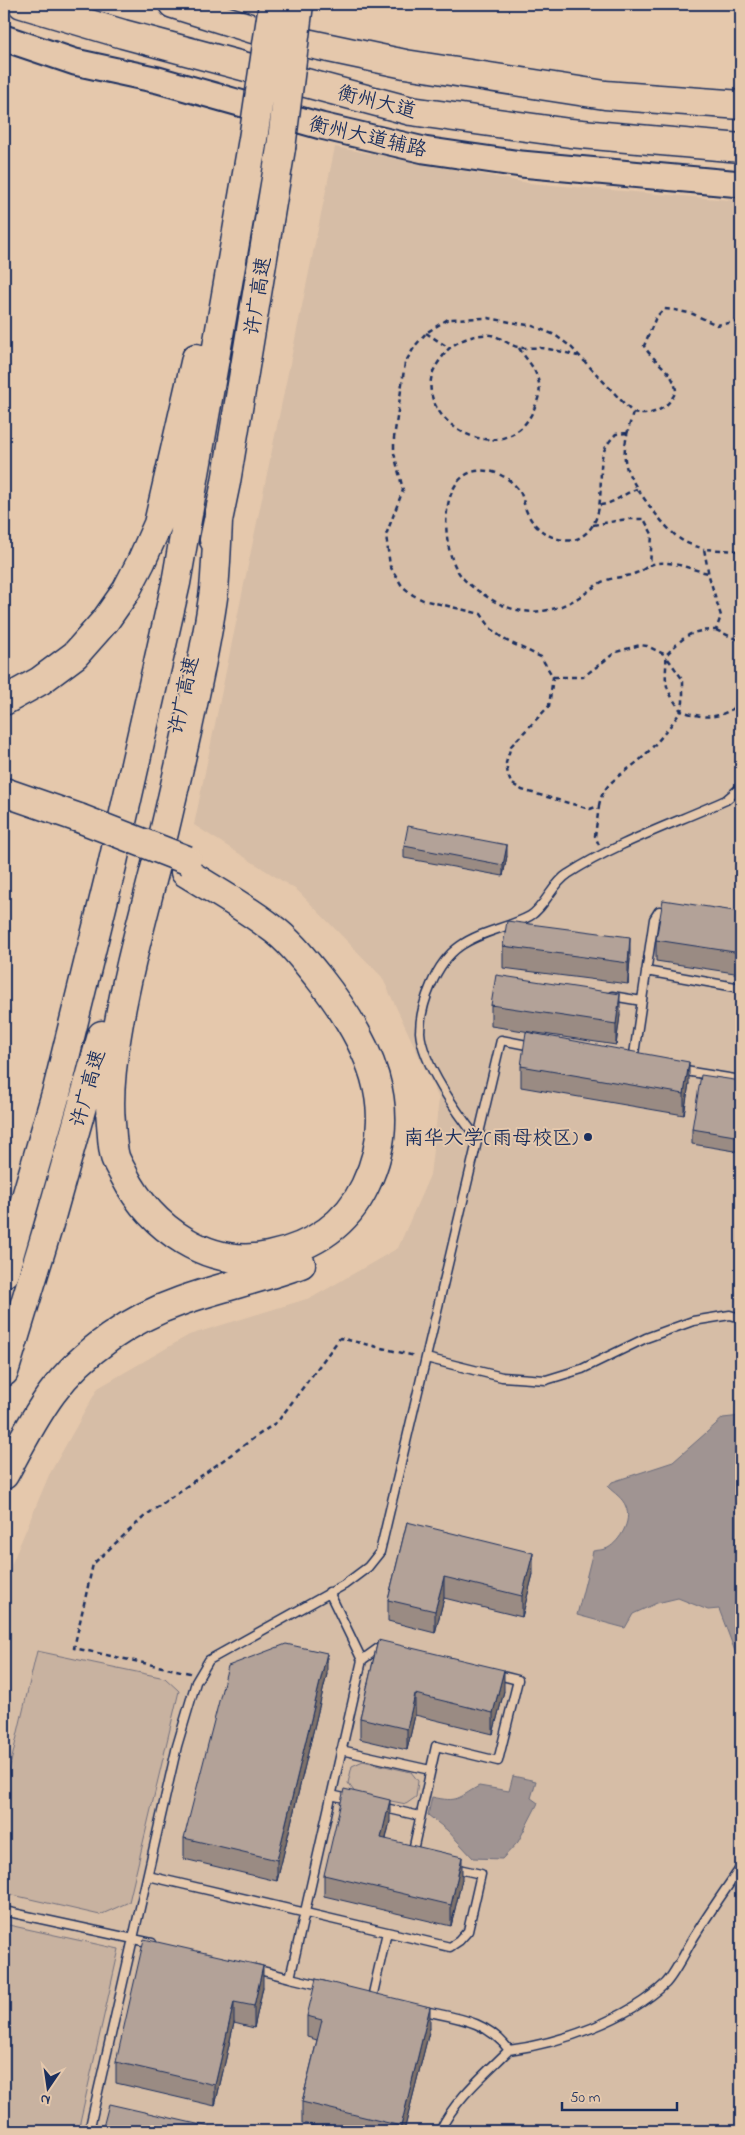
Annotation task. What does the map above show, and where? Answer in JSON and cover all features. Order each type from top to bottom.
[{"type":"highway","name":"衡州大道","points":[[22,4],[123,34],[411,111],[570,134],[741,148]]},
{"type":"highway","name":"衡州大道","points":[[173,4],[282,38],[405,64],[605,95],[741,105]]},
{"type":"highway","points":[[4,702],[40,681],[75,655],[105,621],[126,591],[142,562],[158,524],[228,213],[247,138],[260,4]]},
{"type":"highway","name":"许广高速","points":[[4,1273],[57,1090],[112,866],[176,583],[247,138],[273,4]]},
{"type":"highway","name":"许广高速","points":[[4,1372],[49,1224],[126,950],[170,757],[226,482],[281,148],[299,4]]},
{"type":"highway","points":[[186,866],[274,929],[306,962],[339,1004],[366,1051],[380,1095],[382,1125],[377,1157],[364,1188],[349,1212],[328,1233],[300,1246],[268,1256],[236,1259],[205,1252],[176,1237],[153,1217],[132,1192],[116,1158],[110,1119],[111,1073],[124,991],[164,836],[198,682],[214,591],[218,521]]},
{"type":"highway","points":[[4,792],[78,825],[228,882],[272,911],[297,933],[323,961],[350,998],[381,1055],[392,1089],[396,1121],[391,1155],[380,1188],[363,1215],[345,1236],[311,1260],[279,1272],[179,1302],[134,1323],[85,1356],[53,1392],[29,1428],[4,1475]]},
{"type":"highway","points":[[4,807],[78,825]]},
{"type":"main road","name":"衡州大道辅路","points":[[4,38],[76,62],[158,80],[321,126],[424,150],[521,164],[741,184]]},
{"type":"lane","points":[[477,1138],[462,1118],[437,1077],[425,1051],[420,1033],[422,1006],[443,963],[459,946],[532,915],[566,875],[602,854],[726,800],[741,787]]},
{"type":"lane","points":[[633,1062],[654,919],[659,911],[677,914]]},
{"type":"lane","points":[[646,971],[741,988]]},
{"type":"lane","points":[[604,995],[642,1001]]},
{"type":"lane","points":[[89,2131],[177,1746],[200,1675],[208,1660],[368,1568],[380,1552],[501,1040],[539,1047]]},
{"type":"lane","points":[[623,1061],[643,1064]]},
{"type":"lane","points":[[672,1069],[741,1080]]},
{"type":"lane","points":[[426,1358],[502,1376],[546,1380],[582,1369],[646,1338],[693,1321],[730,1315],[741,1318]]},
{"type":"lane","points":[[290,1978],[362,1660],[329,1592]]},
{"type":"lane","points":[[362,1660],[380,1648],[398,1652]]},
{"type":"lane","points":[[420,1859],[411,1857],[436,1746],[498,1761],[518,1680],[481,1671]]},
{"type":"lane","points":[[341,1750],[430,1770]]},
{"type":"lane","points":[[331,1795],[358,1801]]},
{"type":"lane","points":[[376,1805],[420,1816]]},
{"type":"lane","points":[[148,1876],[450,1947],[468,1931],[481,1874],[446,1866]]},
{"type":"lane","points":[[440,2131],[448,2114],[475,2083],[509,2050],[532,2047],[580,2032],[634,2008],[667,1982],[707,1916],[741,1867]]},
{"type":"lane","points":[[4,1911],[161,1946]]},
{"type":"lane","points":[[372,1998],[387,1932]]},
{"type":"lane","points":[[244,1966],[335,1989]]},
{"type":"lane","points":[[363,1996],[381,2000]]},
{"type":"lane","points":[[409,2007],[482,2025],[500,2037],[509,2050]]},
{"type":"path","points":[[599,806],[590,809],[522,790],[511,783],[508,776],[506,763],[511,746],[548,706],[552,677],[541,657],[505,640],[492,630],[481,614],[423,600],[413,595],[402,586],[390,566],[386,535],[403,490],[394,453],[394,438],[405,363],[415,346],[426,333],[448,319],[465,317],[533,326],[555,335],[571,347],[633,413],[652,414],[668,403],[676,390],[672,376],[652,358],[644,346],[656,317],[664,309],[693,314],[717,325],[741,320]]},
{"type":"path","points":[[426,333],[449,348]]},
{"type":"path","points":[[519,348],[537,376],[540,395],[532,414],[519,430],[511,436],[487,441],[466,434],[440,413],[430,387],[432,374],[449,348],[470,337],[491,335],[519,348],[542,348],[580,356]]},
{"type":"path","points":[[633,413],[627,433],[624,457],[629,478],[637,489],[679,539],[704,549],[741,550]]},
{"type":"path","points":[[593,526],[600,505],[602,456],[606,446],[616,434],[627,433]]},
{"type":"path","points":[[650,566],[652,534],[644,519],[627,518],[593,526],[577,538],[568,541],[544,533],[530,519],[520,490],[512,481],[492,472],[474,471],[466,475],[451,493],[446,505],[446,530],[453,562],[461,577],[470,586],[494,601],[508,606],[539,613],[552,610],[582,596],[606,580],[634,574],[650,566],[653,564],[680,566],[708,573]]},
{"type":"path","points":[[600,505],[610,503],[627,492],[637,489]]},
{"type":"path","points":[[704,549],[708,573],[720,616],[716,630]]},
{"type":"path","points":[[666,655],[680,639],[704,630],[716,630],[736,639],[741,644]]},
{"type":"path","points":[[552,677],[583,677],[616,652],[640,645],[647,646],[666,655],[683,680],[684,702],[681,711],[668,730],[644,757],[608,784],[601,796],[595,836],[602,854]]},
{"type":"path","points":[[666,655],[668,690],[681,711],[704,718],[712,718],[721,716],[741,703]]},
{"type":"path","points":[[200,1675],[74,1648],[93,1564],[145,1516],[278,1421],[340,1338],[426,1358]]},
{"type":"shaded area","name":"南华大学(雨母校区)","points":[[335,147],[528,183],[741,201],[741,2131],[4,2131],[4,1582],[49,1475],[98,1388],[189,1335],[313,1297],[398,1248],[430,1175],[439,1099],[382,977],[298,891],[194,825]]},
{"type":"shaded area","points":[[741,1416],[741,1667],[719,1609],[708,1610],[678,1598],[657,1603],[633,1614],[625,1628],[577,1615],[593,1551],[606,1549],[617,1541],[626,1524],[627,1512],[625,1504],[608,1487],[612,1482],[673,1462],[723,1418]]},
{"type":"shaded area","points":[[37,1651],[165,1678],[179,1691],[129,1902],[100,1915],[4,1893],[4,1792]]},
{"type":"shaded area","points":[[363,1761],[411,1772],[418,1781],[416,1797],[406,1804],[356,1794],[348,1783],[352,1766]]},
{"type":"shaded area","points":[[513,1776],[536,1781],[531,1798],[538,1803],[518,1842],[502,1859],[473,1858],[447,1830],[428,1815],[432,1797],[453,1799],[479,1786],[509,1791]]},
{"type":"shaded area","points":[[4,1924],[119,1949],[78,2131],[4,2131]]},
{"type":"building","points":[[408,826],[507,845],[503,865],[404,846]]},
{"type":"building","points":[[663,900],[741,912],[741,953],[656,940]]},
{"type":"building","points":[[507,921],[630,937],[628,963],[503,946]]},
{"type":"building","points":[[496,975],[620,994],[616,1024],[491,1005]]},
{"type":"building","points":[[526,1032],[689,1062],[684,1094],[521,1066]]},
{"type":"building","points":[[701,1075],[741,1081],[741,1137],[692,1129]]},
{"type":"building","points":[[407,1522],[533,1553],[522,1596],[444,1577],[435,1611],[388,1600]]},
{"type":"building","points":[[378,1640],[504,1670],[493,1713],[415,1694],[407,1729],[360,1718]]},
{"type":"building","points":[[286,1644],[327,1653],[277,1860],[184,1838],[228,1666]]},
{"type":"building","points":[[344,1789],[390,1800],[381,1838],[462,1857],[451,1905],[324,1875]]},
{"type":"building","points":[[144,1939],[263,1966],[254,2006],[234,2002],[215,2085],[116,2062]]},
{"type":"building","points":[[316,1979],[430,2007],[401,2126],[302,2102],[322,2020],[307,2016]]},
{"type":"building","points":[[109,2104],[210,2127],[209,2131],[102,2131]]},
{"type":"place","name":"南华大学(雨母校区)","points":[[588,1137]]}]
